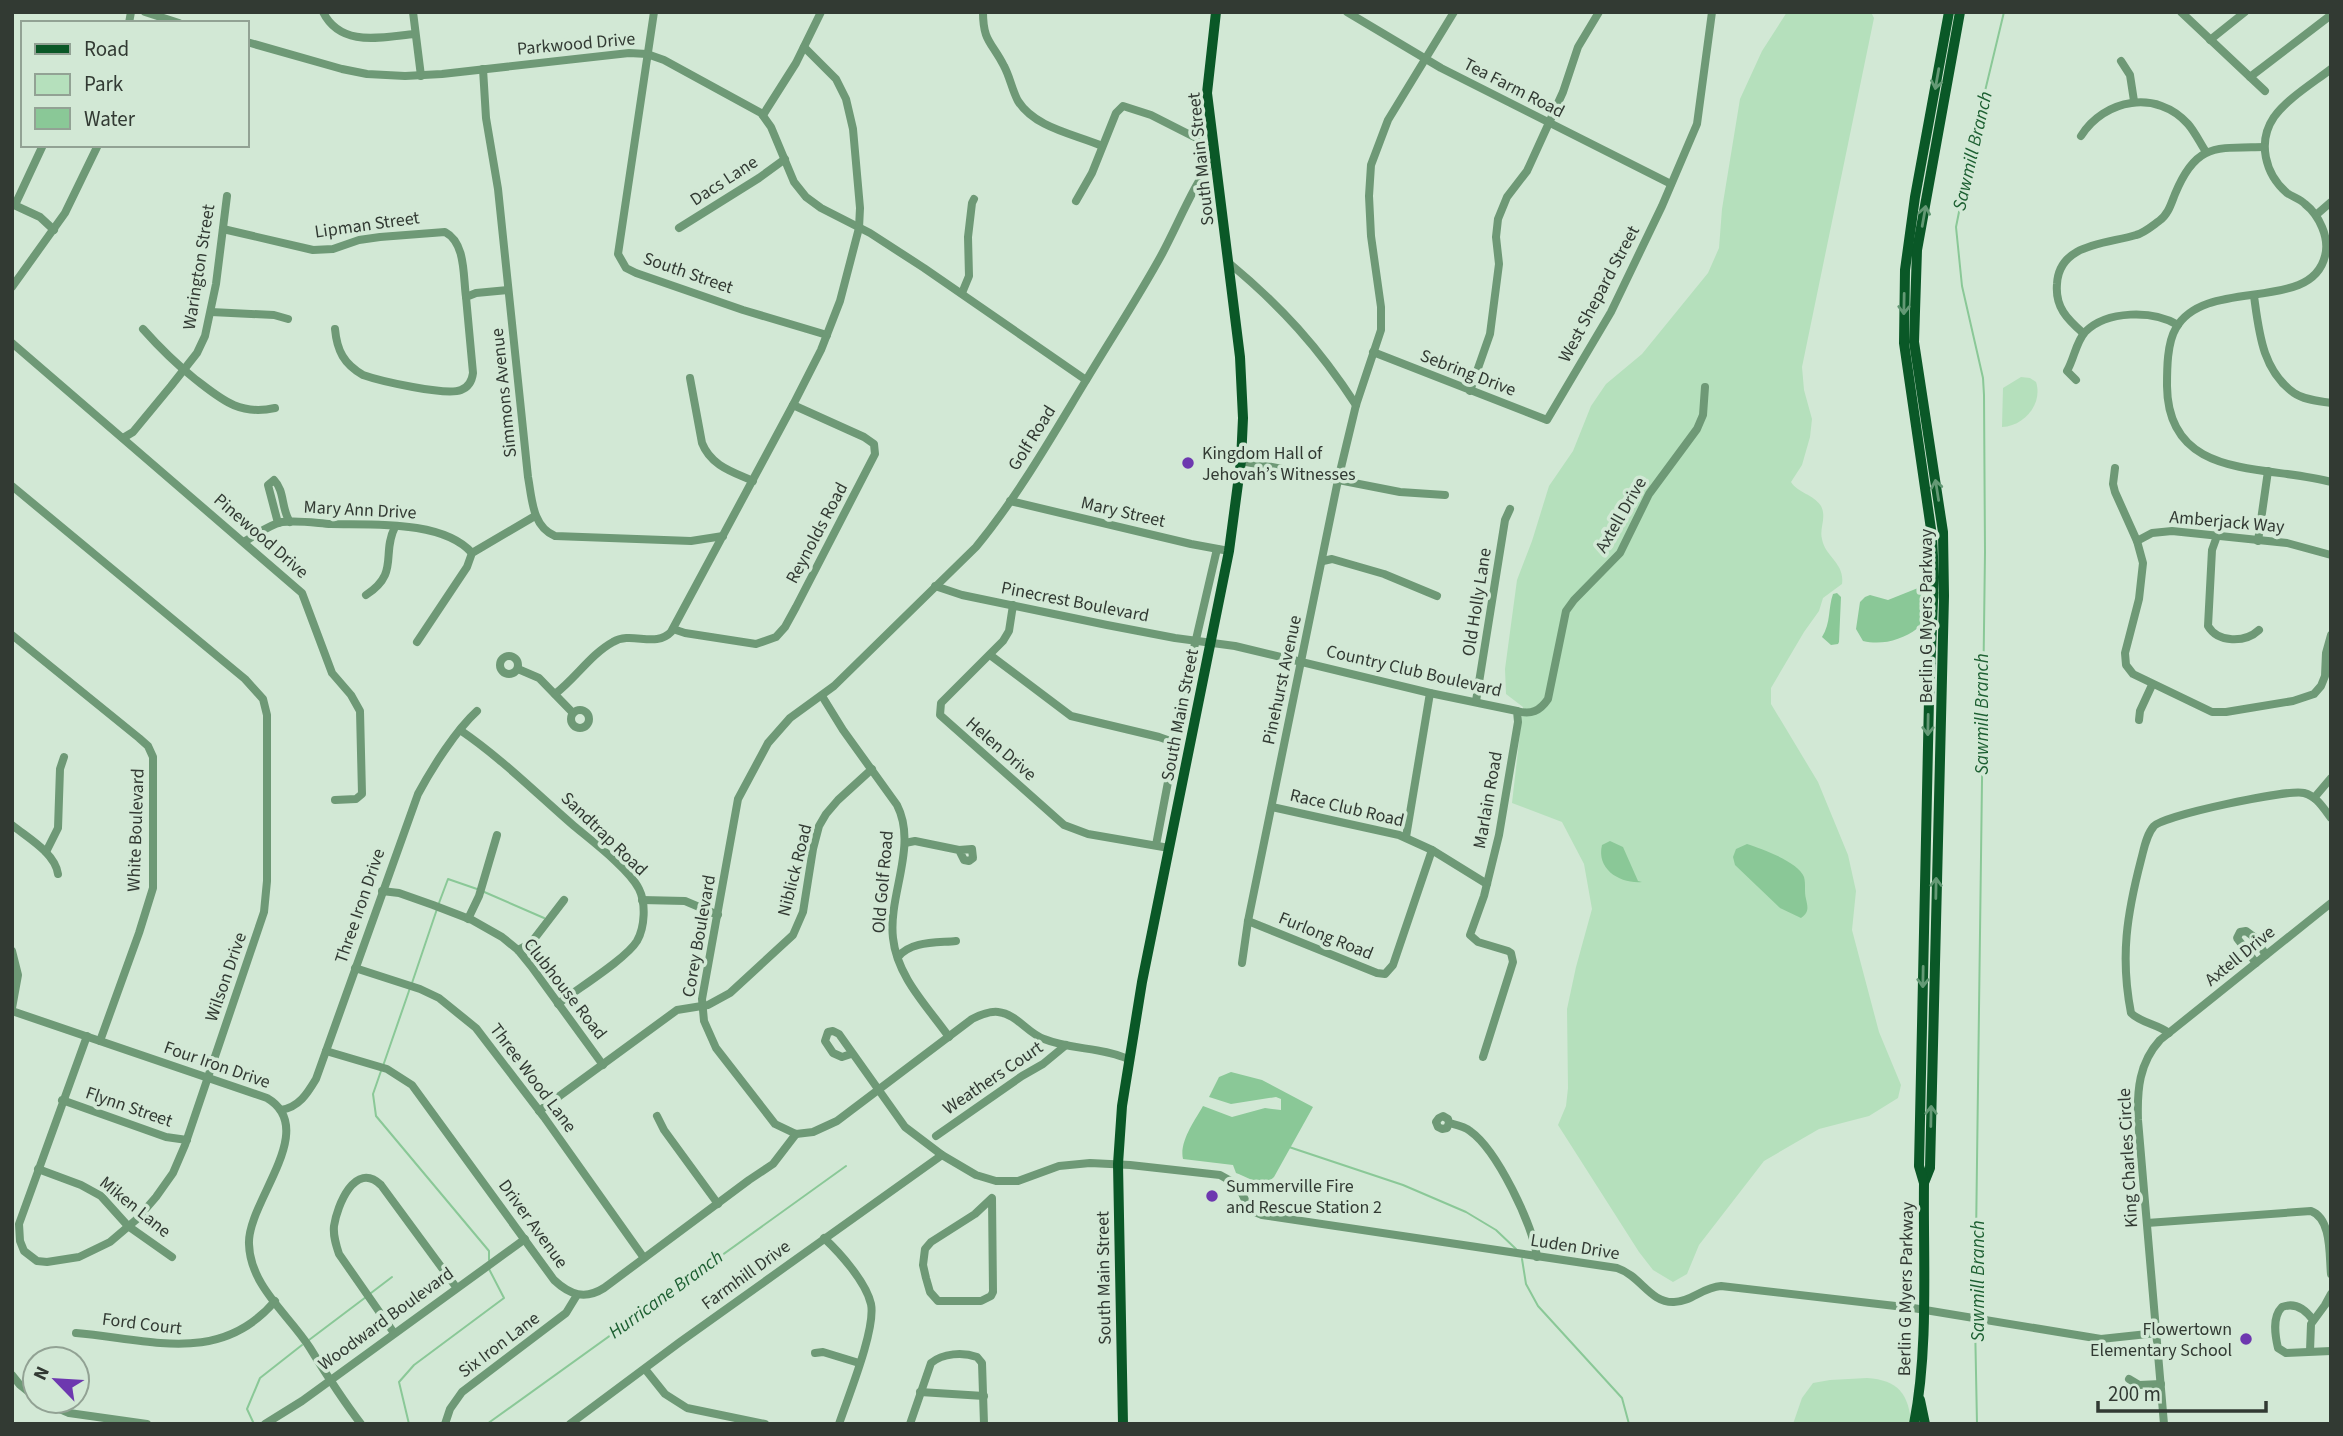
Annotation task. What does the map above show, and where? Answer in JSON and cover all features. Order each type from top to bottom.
[{"type":"main road","name":"South Main Street","points":[[1123,1424],[1118,1164],[1128,1059],[1229,551],[1241,461],[1242,387],[1207,93],[1216,12]]},
{"type":"main road","name":"Berlin G Myers Parkway","points":[[1913,1424],[1919,1395],[1923,1310],[1924,1183],[1919,1166],[1934,577],[1932,536],[1904,343],[1905,270],[1915,197],[1949,12]]},
{"type":"main road","name":"Berlin G Myers Parkway","points":[[1924,1183],[1930,1168],[1943,532],[1914,342],[1917,250],[1960,12]]},
{"type":"main road","points":[[1929,699],[1941,699]]},
{"type":"main road","name":"Berlin G Myers Parkway","points":[[1919,1395],[1925,1424]]},
{"type":"street","points":[[145,12],[174,21]]},
{"type":"street","points":[[323,12],[332,27],[353,37],[415,34]]},
{"type":"street","points":[[413,12],[421,76]]},
{"type":"street","points":[[647,54],[654,12]]},
{"type":"street","points":[[821,12],[796,63],[763,115],[771,127],[794,182],[806,197],[821,208],[870,233],[962,293],[1086,380]]},
{"type":"street","points":[[983,12],[986,39],[1003,62],[1016,96],[1026,111],[1040,122],[1102,146]]},
{"type":"street","name":"Tea Farm Road","points":[[1346,12],[1427,59],[1671,184]]},
{"type":"street","name":"Pinehurst Avenue","points":[[1242,963],[1248,921],[1338,480],[1356,405],[1381,330],[1382,315],[1371,236],[1371,165],[1388,120],[1454,12]]},
{"type":"street","points":[[1470,391],[1490,334],[1499,264],[1496,237],[1498,219],[1507,197],[1527,171],[1563,92],[1578,47],[1599,12]]},
{"type":"street","name":"West Shepard Street","points":[[1549,415],[1611,312],[1697,124],[1712,12]]},
{"type":"street","points":[[2181,12],[2265,90]]},
{"type":"street","points":[[2210,40],[2245,12]]},
{"type":"street","points":[[2250,78],[2331,15]]},
{"type":"street","name":"Parkwood Drive","points":[[248,43],[355,72],[421,76],[629,53],[647,54],[664,60],[755,108],[763,115]]},
{"type":"street","points":[[555,694],[614,641],[629,638],[658,640],[670,633],[753,481],[827,335],[840,301],[859,228],[860,208],[853,129],[846,99],[836,79],[804,47]]},
{"type":"street","name":"South Street","points":[[647,54],[645,85],[618,247],[618,254],[626,268],[743,310],[827,335]]},
{"type":"street","points":[[2121,61],[2130,75],[2134,102]]},
{"type":"street","name":"Simmons Avenue","points":[[483,69],[486,118],[498,189],[528,477],[535,516]]},
{"type":"street","points":[[2331,69],[2275,116],[2267,131],[2264,148],[2267,165],[2276,181],[2316,215],[2326,241],[2328,257],[2319,270],[2298,286],[2254,296],[2213,300],[2197,307],[2178,326],[2172,340],[2167,387],[2168,402],[2184,437],[2198,451],[2216,462],[2232,467],[2331,482]]},
{"type":"street","points":[[2081,136],[2089,124],[2112,107],[2147,102],[2178,115],[2189,124],[2206,152]]},
{"type":"street","points":[[1076,201],[1087,183],[1116,113],[1126,106],[1151,115],[1215,152]]},
{"type":"street","points":[[42,147],[13,205],[40,217],[54,230]]},
{"type":"street","points":[[12,287],[54,230],[78,189],[97,147]]},
{"type":"street","points":[[2083,333],[2061,310],[2057,296],[2057,280],[2064,263],[2077,251],[2090,245],[2139,234],[2162,219],[2169,209],[2183,174],[2206,152],[2221,148],[2264,148]]},
{"type":"street","name":"Golf Road","points":[[822,696],[976,547],[1010,501],[1161,257],[1215,152]]},
{"type":"street","name":"Dacs Lane","points":[[679,228],[785,159]]},
{"type":"street","name":"Warington Street","points":[[123,438],[132,432],[184,370],[205,337],[211,312],[226,197]]},
{"type":"street","points":[[962,293],[969,276],[968,237],[974,198]]},
{"type":"street","points":[[2316,215],[2331,202]]},
{"type":"street","name":"Lipman Street","points":[[223,229],[313,250],[380,237],[445,232],[453,236],[458,245],[466,297],[472,373],[470,384],[461,391],[442,391],[363,375],[352,369],[343,359],[336,341],[335,329]]},
{"type":"street","points":[[1229,263],[1297,324],[1356,405]]},
{"type":"street","points":[[466,297],[476,293],[508,290]]},
{"type":"street","points":[[2254,296],[2259,330],[2269,364],[2279,379],[2295,394],[2306,399],[2331,403]]},
{"type":"street","points":[[211,312],[288,318]]},
{"type":"street","points":[[2076,380],[2067,371],[2074,360],[2083,333],[2106,320],[2141,313],[2156,315],[2178,326]]},
{"type":"street","points":[[143,329],[162,352],[213,395],[229,404],[250,410],[275,408]]},
{"type":"street","name":"Pinewood Drive","points":[[12,343],[302,593],[332,673],[351,695],[360,711],[362,794],[356,799],[335,800]]},
{"type":"street","name":"Sebring Drive","points":[[1373,352],[1547,420],[1549,415]]},
{"type":"street","points":[[690,378],[706,453],[721,466],[753,481]]},
{"type":"street","name":"Axtell Drive","points":[[1517,711],[1532,712],[1540,709],[1548,699],[1566,611],[1620,553],[1649,494],[1697,429],[1703,415],[1705,387]]},
{"type":"street","name":"Reynolds Road","points":[[670,633],[756,644],[776,638],[796,607],[875,454],[874,444],[864,437],[793,405]]},
{"type":"street","points":[[1241,461],[1401,492],[1445,495]]},
{"type":"street","points":[[2115,468],[2115,492],[2137,541],[2143,563],[2142,580],[2125,659],[2133,674],[2203,709],[2221,712],[2304,699],[2321,694],[2331,635]]},
{"type":"street","points":[[2258,541],[2268,471]]},
{"type":"street","points":[[278,523],[268,485],[274,480],[278,484],[284,510],[290,522]]},
{"type":"street","name":"Wilson Drive","points":[[12,486],[246,679],[258,692],[266,707],[267,881],[264,912],[187,1140],[165,1185],[128,1226],[104,1246],[79,1257],[42,1262],[27,1255],[20,1241],[19,1230],[38,1168],[87,1036]]},
{"type":"street","name":"Mary Street","points":[[1010,501],[1229,551]]},
{"type":"street","name":"Old Holly Lane","points":[[1476,702],[1505,520],[1510,509]]},
{"type":"street","points":[[417,642],[467,567],[472,553],[535,516],[544,531],[555,536],[691,541],[723,536]]},
{"type":"street","name":"Mary Ann Drive","points":[[244,542],[278,523],[396,527],[422,529],[445,535],[467,547],[472,553]]},
{"type":"street","points":[[366,595],[376,589],[384,579],[392,534],[396,527]]},
{"type":"street","name":"Amberjack Way","points":[[2137,541],[2161,531],[2287,543],[2331,555]]},
{"type":"street","points":[[2217,536],[2212,550],[2208,626],[2213,633],[2226,639],[2254,635],[2259,630]]},
{"type":"street","points":[[1156,845],[1217,548]]},
{"type":"street","points":[[1323,561],[1332,559],[1384,574],[1437,596]]},
{"type":"street","name":"Pinecrest Boulevard","points":[[935,586],[962,595],[1211,642]]},
{"type":"street","name":"Helen Drive","points":[[1013,605],[1009,631],[1003,641],[941,703],[940,715],[1064,825],[1080,832],[1169,848]]},
{"type":"street","name":"White Boulevard","points":[[12,635],[139,738],[148,746],[153,757],[153,888],[100,1041]]},
{"type":"street","name":"Country Club Boulevard","points":[[1211,642],[1517,711],[1518,722]]},
{"type":"street","points":[[990,655],[1075,719],[1176,743]]},
{"type":"street","points":[[517,669],[539,678],[573,713]]},
{"type":"street","points":[[2139,720],[2140,710],[2152,685]]},
{"type":"street","points":[[1406,837],[1430,693]]},
{"type":"street","name":"Old Golf Road","points":[[822,696],[900,811],[905,843],[892,923],[893,940],[909,983],[949,1037]]},
{"type":"street","name":"Corey Boulevard","points":[[796,1134],[780,1128],[764,1114],[716,1048],[707,1028],[702,992],[738,799],[778,730],[790,718],[822,696]]},
{"type":"street","name":"Three Iron Drive","points":[[281,1110],[292,1107],[305,1097],[316,1079],[418,794],[460,730],[477,711]]},
{"type":"street","name":"Marlain Road","points":[[1483,1057],[1513,962],[1508,951],[1478,942],[1470,935],[1487,884],[1499,835],[1518,722]]},
{"type":"street","name":"Sandtrap Road","points":[[460,730],[526,781],[604,852],[639,889],[642,923],[635,943],[558,1004]]},
{"type":"street","points":[[46,852],[58,828],[60,769],[64,757]]},
{"type":"street","name":"Niblick Road","points":[[539,1111],[677,1010],[691,1006],[702,1007],[730,993],[793,935],[803,912],[819,826],[825,814],[838,800],[872,769]]},
{"type":"street","points":[[2314,798],[2331,778]]},
{"type":"street","points":[[2169,1033],[2134,1016],[2128,990],[2126,932],[2147,837],[2160,822],[2291,792],[2304,793],[2314,798],[2331,818]]},
{"type":"street","name":"Race Club Road","points":[[1272,807],[1406,837],[1487,884]]},
{"type":"street","points":[[12,825],[46,852],[57,865],[58,874]]},
{"type":"street","points":[[468,919],[479,896],[498,835]]},
{"type":"street","points":[[905,843],[915,841],[959,850]]},
{"type":"street","name":"Furlong Road","points":[[1248,921],[1385,974],[1393,965],[1432,850]]},
{"type":"street","name":"Clubhouse Road","points":[[382,891],[399,893],[468,919],[496,933],[518,950],[603,1065]]},
{"type":"street","points":[[518,950],[531,943],[564,900]]},
{"type":"street","points":[[642,900],[685,901],[718,915]]},
{"type":"street","name":"Axtell Drive","points":[[2169,1033],[2331,903]]},
{"type":"street","points":[[2256,963],[2237,938],[2240,932],[2251,934],[2266,955]]},
{"type":"street","points":[[898,957],[911,948],[956,941]]},
{"type":"street","points":[[12,951],[18,975],[12,1010]]},
{"type":"street","name":"Three Wood Lane","points":[[355,968],[420,989],[439,998],[464,1017],[487,1041],[644,1258]]},
{"type":"street","name":"Four Iron Drive","points":[[12,1010],[267,1098],[281,1110],[286,1128],[283,1154],[257,1210],[248,1238],[253,1269],[360,1424]]},
{"type":"street","points":[[577,1294],[586,1296],[598,1292],[767,1169],[796,1134],[825,1128],[849,1113],[979,1016],[998,1012],[1016,1019],[1037,1036],[1128,1059]]},
{"type":"street","name":"King Charles Circle","points":[[2164,1424],[2137,1091],[2147,1059],[2155,1045],[2169,1033]]},
{"type":"street","name":"Weathers Court","points":[[936,1136],[1043,1064],[1066,1045]]},
{"type":"street","name":"Driver Avenue","points":[[326,1051],[387,1069],[412,1085],[554,1280],[577,1294]]},
{"type":"street","points":[[851,1054],[905,1127],[942,1155],[976,1175],[996,1181],[992,1198],[993,1292],[981,1301],[938,1301],[930,1292],[926,1278],[923,1257],[925,1249],[931,1242],[975,1214],[992,1198]]},
{"type":"street","name":"Flynn Street","points":[[62,1100],[166,1137],[187,1140]]},
{"type":"street","points":[[657,1116],[718,1204]]},
{"type":"street","points":[[1449,1123],[1465,1127],[1477,1136],[1511,1187],[1532,1234],[1537,1257]]},
{"type":"street","name":"Farmhill Drive","points":[[570,1424],[942,1155]]},
{"type":"street","name":"Luden Drive","points":[[996,1181],[1022,1180],[1066,1164],[1118,1164],[1227,1178],[1238,1185],[1251,1208],[1262,1215],[1625,1271],[1639,1280],[1655,1297],[1669,1302],[1684,1300],[1705,1289],[1721,1286],[1923,1310],[2101,1339],[2157,1333]]},
{"type":"street","name":"Miken Lane","points":[[38,1168],[101,1196],[128,1226],[172,1257]]},
{"type":"street","points":[[394,1333],[336,1246],[334,1226],[346,1191],[353,1183],[366,1178],[381,1185],[456,1287]]},
{"type":"street","points":[[2147,1223],[2311,1211],[2316,1213],[2325,1226],[2331,1274]]},
{"type":"street","points":[[1525,1255],[1532,1234]]},
{"type":"street","points":[[824,1238],[843,1258],[870,1302],[871,1322],[839,1424]]},
{"type":"street","name":"Woodward Boulevard","points":[[265,1424],[524,1239]]},
{"type":"street","name":"Six Iron Lane","points":[[445,1424],[450,1409],[462,1392],[566,1313],[577,1294]]},
{"type":"street","points":[[2310,1351],[2310,1329],[2313,1320],[2331,1294]]},
{"type":"street","name":"Ford Court","points":[[76,1333],[184,1346],[203,1344],[236,1332],[265,1312],[275,1301]]},
{"type":"street","points":[[2313,1320],[2304,1310],[2292,1305],[2282,1307],[2276,1319],[2277,1344],[2280,1351],[2331,1352]]},
{"type":"street","points":[[815,1353],[823,1352],[859,1363]]},
{"type":"street","points":[[911,1424],[920,1392],[934,1360],[969,1354],[982,1363],[985,1424]]},
{"type":"street","points":[[645,1369],[665,1394],[681,1405],[718,1416],[765,1424]]},
{"type":"street","points":[[2129,1379],[2139,1385],[2161,1384]]},
{"type":"street","points":[[920,1392],[984,1396]]},
{"type":"street","points":[[83,1415],[147,1424]]},
{"type":"green space","points":[[1787,12],[1871,12],[1874,18],[1802,367],[1804,390],[1812,419],[1810,437],[1802,465],[1791,482],[1821,506],[1822,539],[1841,571],[1842,584],[1823,598],[1819,611],[1771,688],[1771,704],[1818,782],[1848,855],[1856,891],[1852,930],[1879,1032],[1901,1085],[1898,1098],[1869,1116],[1819,1129],[1764,1161],[1699,1245],[1687,1274],[1673,1282],[1653,1270],[1639,1252],[1558,1125],[1566,1106],[1568,1088],[1567,1009],[1592,909],[1584,864],[1562,822],[1512,803],[1523,707],[1506,694],[1505,669],[1517,580],[1549,486],[1573,451],[1591,406],[1606,384],[1642,354],[1708,273],[1719,248],[1722,209],[1740,99],[1762,51]]},
{"type":"green space","points":[[2021,377],[2036,382],[2037,398],[2025,418],[2002,427],[2003,388]]},
{"type":"green space","points":[[1867,1378],[1887,1382],[1900,1390],[1908,1404],[1911,1424],[1793,1424],[1802,1398],[1813,1383]]},
{"type":"water","points":[[1931,585],[1940,593],[1930,616],[1922,625],[1888,642],[1863,641],[1856,629],[1860,602],[1865,597],[1870,595],[1888,600]]},
{"type":"water","points":[[1837,593],[1841,597],[1839,642],[1831,645],[1822,637],[1827,626],[1833,594]]},
{"type":"water","points":[[1610,841],[1623,847],[1638,881],[1642,882],[1626,881],[1606,868],[1601,854],[1602,845]]},
{"type":"water","points":[[1747,844],[1779,857],[1801,871],[1805,880],[1807,912],[1801,918],[1780,908],[1735,865],[1733,857],[1736,849]]},
{"type":"water","points":[[1231,1072],[1262,1080],[1313,1107],[1274,1177],[1265,1182],[1236,1173],[1233,1165],[1183,1159],[1185,1138],[1203,1106],[1232,1117],[1265,1108],[1281,1110],[1281,1099],[1276,1097],[1231,1104],[1209,1097],[1219,1077]]},
{"type":"waterway","name":"Sawmill Branch","points":[[1975,1315],[1985,552],[1984,395],[1983,378],[1962,286],[1956,227],[2004,12]]},
{"type":"waterway","points":[[439,903],[448,879],[477,889]]},
{"type":"waterway","points":[[482,891],[544,918]]},
{"type":"waterway","points":[[412,983],[437,909]]},
{"type":"waterway","points":[[383,1066],[410,988]]},
{"type":"waterway","points":[[381,1071],[373,1094],[376,1116],[489,1251],[489,1260]]},
{"type":"waterway","points":[[1289,1147],[1403,1185],[1466,1212],[1496,1230],[1516,1249]]},
{"type":"waterway","name":"Hurricane Branch","points":[[487,1424],[846,1166]]},
{"type":"waterway","points":[[1522,1259],[1526,1284],[1538,1306],[1622,1398],[1629,1424]]},
{"type":"waterway","points":[[409,1424],[399,1382],[414,1365],[504,1298],[489,1269]]},
{"type":"waterway","points":[[371,1293],[392,1277]]},
{"type":"waterway","points":[[309,1340],[366,1297]]},
{"type":"waterway","name":"Sawmill Branch","points":[[1975,1321],[1977,1424]]},
{"type":"waterway","points":[[254,1424],[247,1409],[260,1378],[302,1345]]},
{"type":"place","name":"Kingdom Hall of Jehovah’s Witnesses","points":[[1188,463]]},
{"type":"place","name":"Summerville Fire and Rescue Station 2","points":[[1212,1196]]},
{"type":"place","name":"Flowertown Elementary School","points":[[2246,1339]]}]
